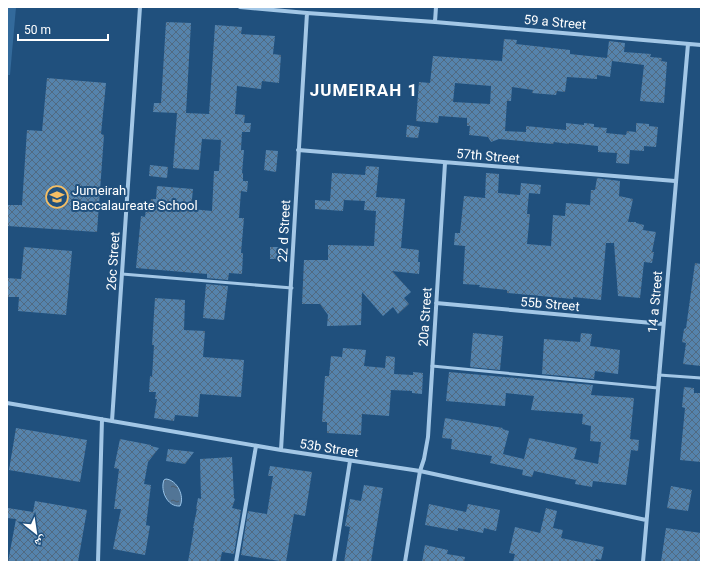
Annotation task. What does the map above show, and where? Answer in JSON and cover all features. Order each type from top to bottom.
[{"type":"street","name":"26c Street","points":[[112,420],[140,7]]},
{"type":"street","name":"59 a Street","points":[[240,7],[290,9],[307,13],[435,22],[701,45]]},
{"type":"street","points":[[435,22],[436,7]]},
{"type":"street","name":"22 d Street","points":[[281,450],[292,288],[298,150],[307,13]]},
{"type":"street","name":"14 a Street","points":[[643,562],[688,44]]},
{"type":"street","name":"57th Street","points":[[298,150],[675,182]]},
{"type":"street","name":"20a Street","points":[[405,562],[420,471],[428,437],[445,163]]},
{"type":"street","name":"55b Street","points":[[436,303],[663,324]]},
{"type":"street","name":"53b Street","points":[[7,403],[350,462],[420,471],[646,520]]},
{"type":"street","points":[[98,562],[102,419]]},
{"type":"street","points":[[236,562],[256,446]]},
{"type":"street","points":[[334,562],[350,462]]},
{"type":"lane","points":[[122,274],[292,288]]},
{"type":"lane","points":[[432,366],[658,388]]},
{"type":"lane","points":[[659,375],[701,378]]},
{"type":"shaded area","points":[[7,7],[16,7],[10,75],[7,75]]},
{"type":"water","points":[[166,479],[177,485],[181,493],[180,506],[175,506],[168,501],[163,488],[164,480]]},
{"type":"building","points":[[166,22],[191,23],[186,113],[209,114],[215,25],[242,27],[241,34],[275,36],[273,54],[281,55],[279,83],[262,81],[261,89],[237,86],[235,114],[245,115],[244,123],[251,123],[250,132],[242,132],[241,150],[244,150],[242,173],[243,181],[248,181],[247,192],[241,191],[239,218],[244,218],[241,253],[243,253],[242,274],[229,273],[228,280],[207,278],[207,274],[136,268],[141,216],[145,217],[146,208],[150,208],[151,199],[156,199],[157,186],[193,189],[191,209],[212,211],[214,171],[219,171],[221,140],[202,139],[199,170],[173,168],[177,113],[153,112],[154,103],[161,103]]},
{"type":"building","points":[[504,39],[517,40],[516,44],[570,50],[570,54],[607,58],[609,41],[625,43],[624,52],[651,54],[650,57],[662,58],[661,61],[667,62],[664,103],[640,101],[644,65],[612,61],[610,77],[597,75],[597,79],[567,77],[565,92],[557,91],[556,95],[532,93],[533,90],[512,87],[511,101],[507,101],[505,131],[526,132],[526,126],[566,130],[566,123],[584,125],[584,123],[594,124],[594,127],[607,128],[606,133],[626,135],[627,131],[636,132],[636,123],[649,124],[649,126],[658,127],[656,147],[644,146],[644,151],[630,150],[629,164],[616,163],[617,153],[598,152],[598,146],[499,139],[491,142],[488,137],[469,135],[470,126],[467,126],[467,118],[439,116],[438,123],[416,121],[419,82],[430,83],[433,56],[502,61]],"holes":[[[455,83],[491,86],[490,104],[453,102]]]},
{"type":"building","points":[[47,78],[106,83],[101,134],[104,135],[97,232],[7,226],[7,205],[22,205],[27,130],[42,131]]},
{"type":"building","points":[[407,125],[420,127],[418,138],[406,137]]},
{"type":"building","points":[[266,150],[278,151],[276,172],[264,170]]},
{"type":"building","points":[[150,165],[168,167],[167,178],[149,176]]},
{"type":"building","points":[[366,166],[379,167],[376,197],[405,199],[401,248],[419,250],[419,274],[392,271],[411,292],[404,298],[409,304],[398,314],[393,307],[383,316],[362,292],[361,325],[327,326],[328,315],[320,304],[302,304],[304,260],[328,260],[328,245],[374,246],[376,211],[364,210],[365,201],[344,200],[343,211],[315,209],[315,200],[330,201],[332,173],[365,175]]},
{"type":"building","points":[[486,173],[499,174],[498,193],[520,195],[521,183],[541,185],[540,194],[529,193],[527,214],[530,214],[527,244],[551,246],[553,215],[565,216],[566,203],[590,205],[591,190],[595,190],[597,178],[620,181],[619,196],[633,199],[628,222],[636,222],[644,225],[643,230],[656,232],[652,252],[654,252],[652,263],[644,262],[640,298],[618,296],[614,243],[606,243],[601,300],[507,293],[507,290],[479,287],[480,285],[463,284],[465,246],[454,245],[455,233],[460,233],[464,196],[485,198]]},
{"type":"building","points":[[24,247],[72,251],[66,315],[18,311],[19,297],[7,297],[7,278],[21,279]]},
{"type":"building","points":[[270,247],[283,247],[283,259],[270,259]]},
{"type":"building","points":[[695,263],[701,264],[701,366],[683,364],[686,343],[682,342],[684,329],[686,328]]},
{"type":"building","points":[[206,284],[228,286],[224,320],[203,318]]},
{"type":"building","points":[[155,298],[185,300],[184,330],[205,331],[203,357],[244,360],[241,397],[200,394],[198,417],[175,415],[174,421],[154,418],[157,399],[155,399],[156,392],[149,392],[150,376],[152,377],[154,345],[152,345]]},
{"type":"building","points":[[473,333],[503,336],[500,370],[470,367]]},
{"type":"building","points":[[581,333],[592,334],[590,346],[620,350],[618,374],[595,371],[594,379],[542,374],[544,339],[580,342]]},
{"type":"building","points":[[343,348],[366,350],[364,366],[385,368],[386,356],[395,357],[394,374],[413,375],[413,372],[423,373],[422,394],[412,393],[412,391],[391,390],[389,416],[362,414],[361,435],[327,433],[327,422],[322,422],[325,376],[329,376],[331,356],[342,357]]},
{"type":"building","points":[[449,372],[593,385],[591,395],[634,398],[630,439],[639,440],[638,451],[631,450],[626,485],[593,481],[592,487],[575,484],[576,480],[534,471],[532,477],[522,475],[523,470],[490,463],[492,456],[451,449],[452,439],[442,438],[445,418],[503,428],[502,429],[509,431],[503,454],[524,459],[529,438],[577,448],[574,459],[598,464],[601,442],[590,441],[591,426],[582,424],[583,414],[531,410],[534,396],[506,393],[505,406],[446,401]]},
{"type":"building","points":[[684,387],[694,388],[694,393],[701,393],[701,462],[680,460],[685,408],[682,407]]},
{"type":"building","points":[[16,428],[87,440],[80,482],[9,470]]},
{"type":"building","points":[[120,439],[159,448],[148,462],[144,484],[151,485],[146,525],[150,526],[145,555],[113,549],[121,509],[114,509],[119,469],[114,468]]},
{"type":"building","points":[[168,449],[194,452],[185,464],[166,461]]},
{"type":"building","points":[[232,457],[235,499],[232,508],[241,510],[234,554],[222,552],[220,562],[188,562],[198,498],[201,499],[200,459]]},
{"type":"building","points":[[270,466],[312,472],[305,516],[294,514],[286,562],[241,555],[248,511],[267,514],[273,476],[268,476]]},
{"type":"building","points":[[364,485],[383,488],[371,562],[344,562],[350,527],[345,526],[350,499],[361,501]]},
{"type":"building","points":[[671,486],[692,490],[688,511],[667,508]]},
{"type":"building","points":[[35,501],[87,510],[78,562],[8,562],[16,519],[7,518],[8,508],[33,512]]},
{"type":"building","points":[[429,504],[466,512],[468,504],[500,510],[496,531],[484,528],[483,533],[458,528],[458,531],[425,525]]},
{"type":"building","points":[[546,508],[557,511],[553,528],[563,530],[561,538],[604,547],[601,560],[596,559],[595,562],[513,562],[515,554],[509,553],[515,527],[540,533]]},
{"type":"building","points":[[666,528],[701,533],[701,562],[661,562]]},
{"type":"building","points":[[425,545],[448,550],[447,554],[465,557],[464,562],[422,562]]},
{"type":"place","name":"Jumeirah Baccalaureate School","points":[[57,197]]},
{"type":"district","name":"JUMEIRAH 1","points":[[364,90]]}]
